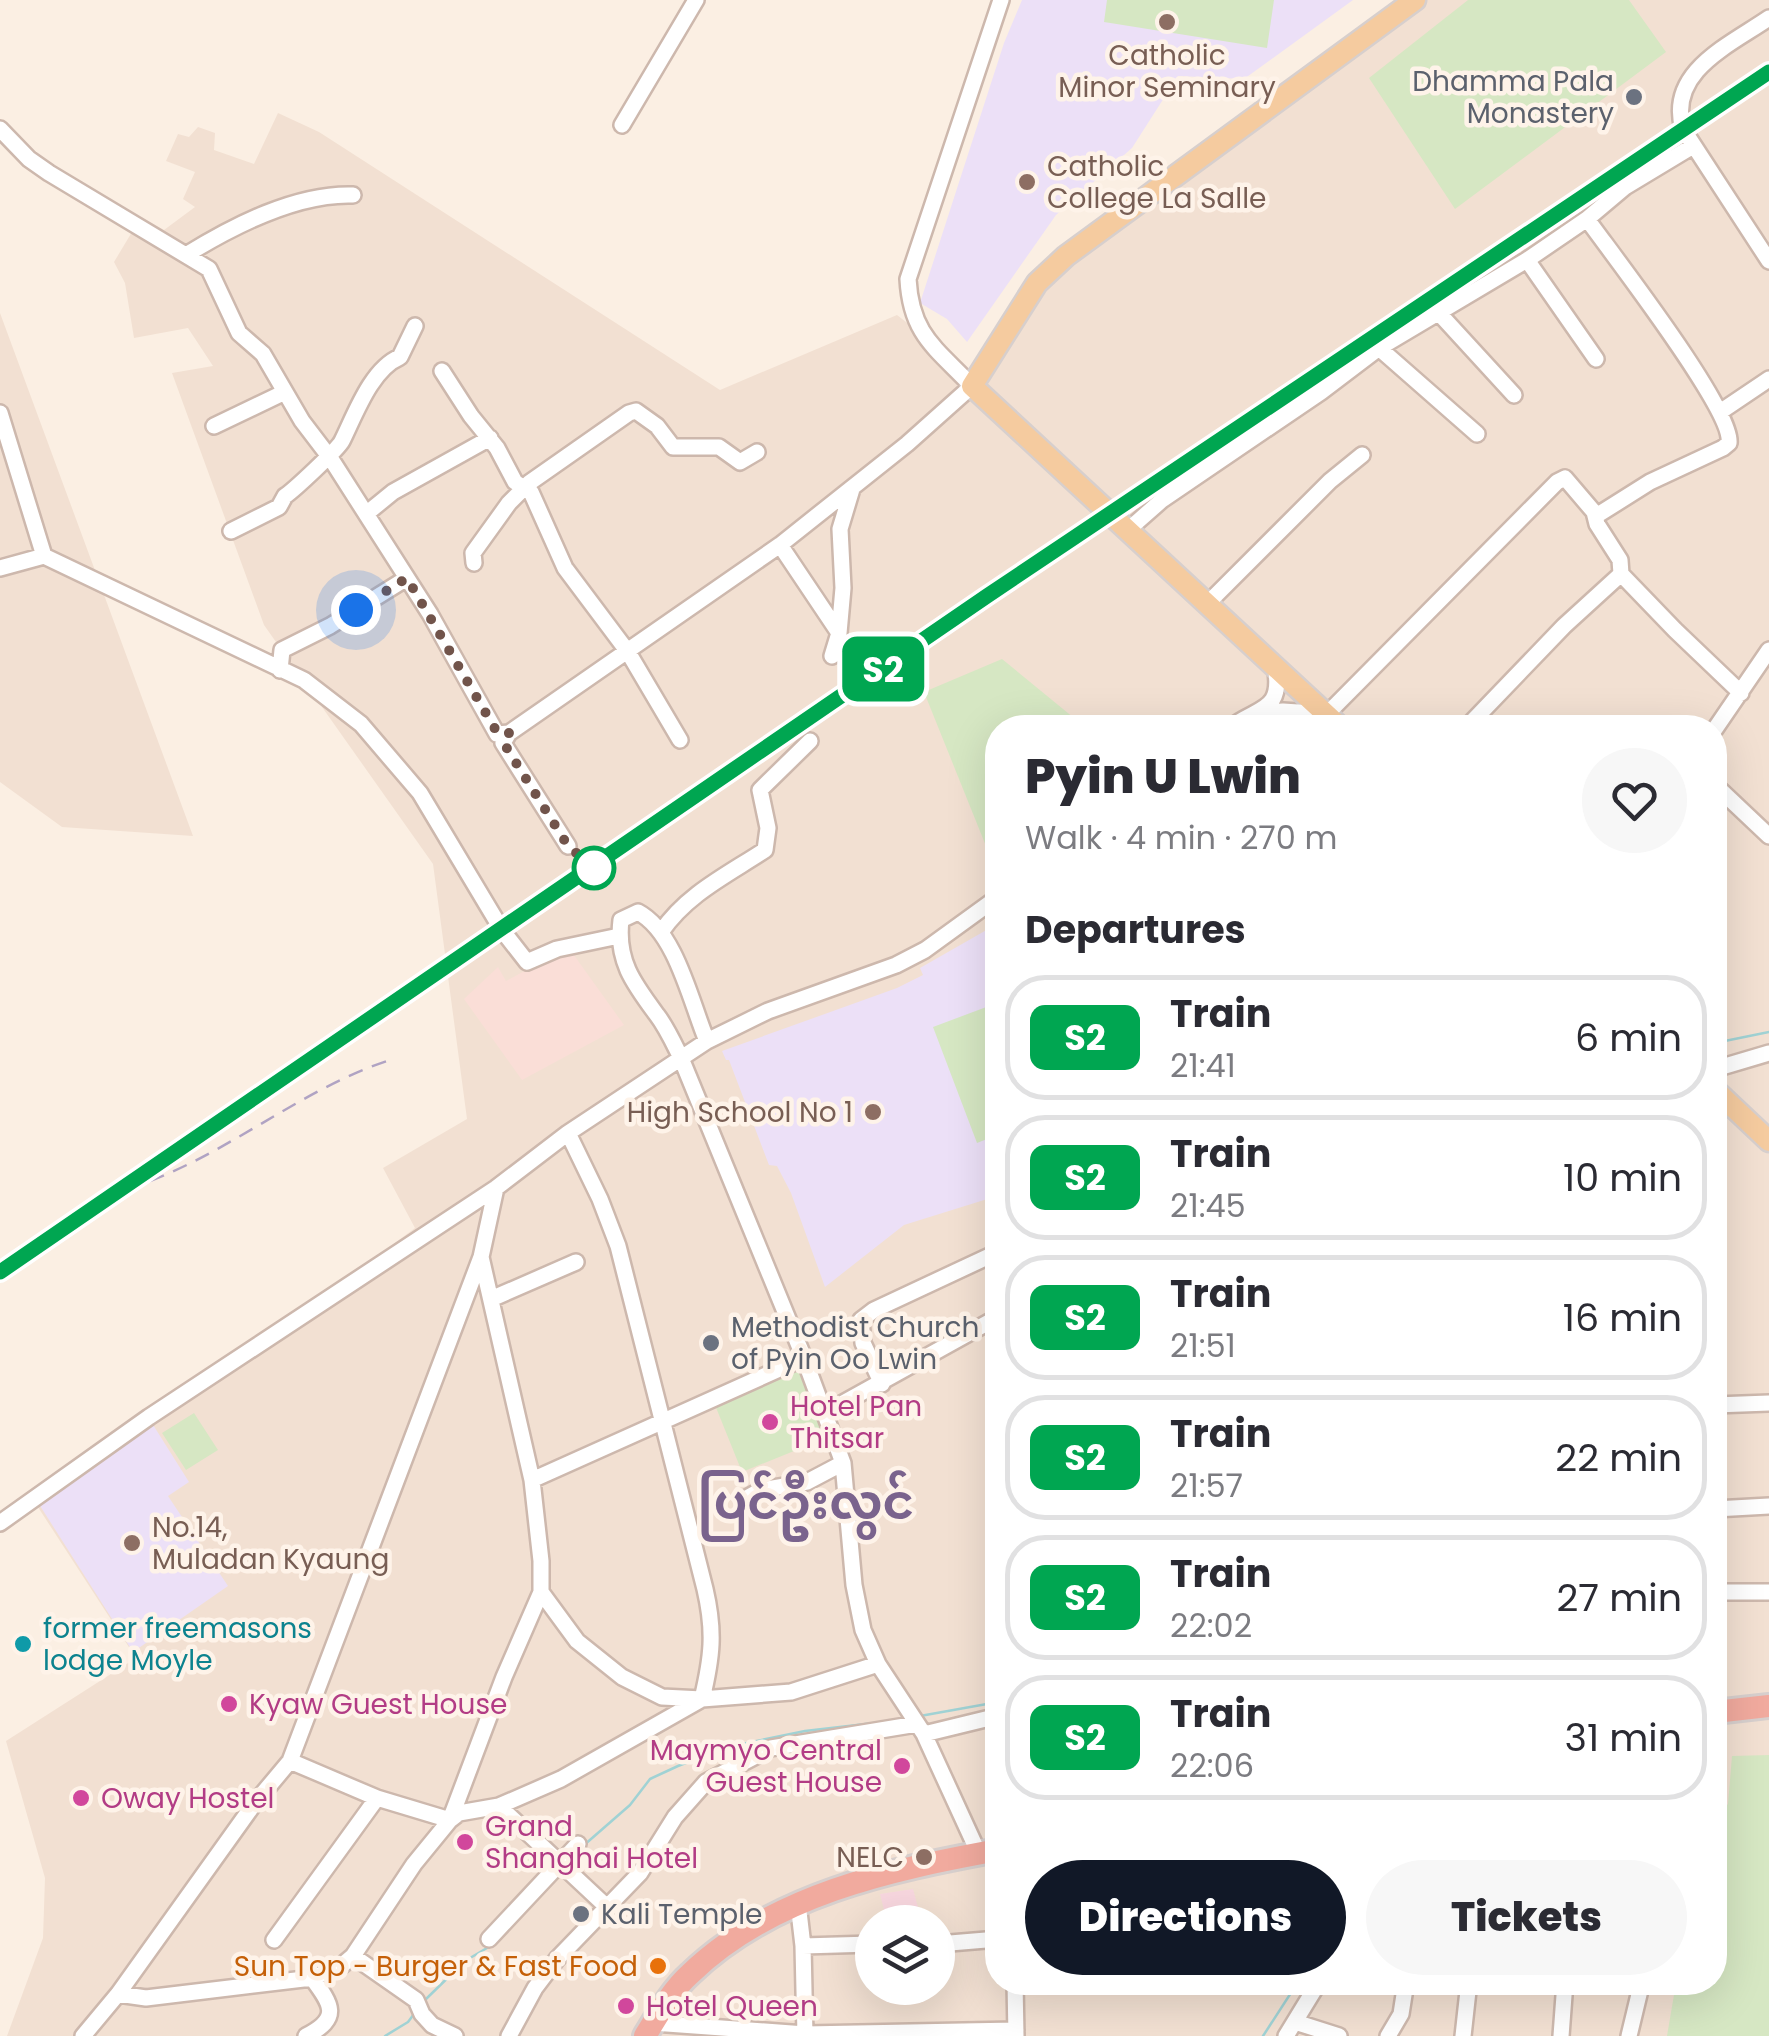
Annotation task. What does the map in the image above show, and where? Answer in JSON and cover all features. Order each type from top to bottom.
[{"type":"highway","points":[[1727,1711],[1769,1706]]},
{"type":"highway","points":[[649,2029],[688,1975],[739,1936],[798,1903],[832,1889],[985,1853]]},
{"type":"main road","points":[[1328,715],[972,386],[1037,283],[1066,256],[1415,0]]},
{"type":"main road","points":[[1727,1102],[1769,1142]]},
{"type":"street","points":[[622,126],[696,0]]},
{"type":"street","points":[[568,846],[503,742],[509,733],[780,545],[972,386],[915,322],[908,279],[1001,0]]},
{"type":"street","points":[[1768,258],[1693,146],[1678,110],[1687,81],[1769,18]]},
{"type":"street","points":[[0,129],[49,173],[210,269],[239,334],[263,354],[407,578],[498,734],[509,733]]},
{"type":"street","points":[[1128,530],[1162,500],[1379,348],[1527,260],[1588,220],[1625,187],[1693,146]]},
{"type":"street","points":[[186,255],[276,210],[309,200],[352,195]]},
{"type":"street","points":[[1588,220],[1720,412],[1730,434],[1729,443],[1650,482],[1596,516]]},
{"type":"street","points":[[1527,260],[1596,359]]},
{"type":"street","points":[[1437,311],[1514,395]]},
{"type":"street","points":[[231,531],[279,508],[285,496],[341,444],[369,389],[392,360],[400,357],[415,326]]},
{"type":"street","points":[[1379,348],[1477,434]]},
{"type":"street","points":[[442,371],[490,438],[514,482],[531,492],[565,568],[628,652],[680,740]]},
{"type":"street","points":[[1720,412],[1769,380]]},
{"type":"street","points":[[214,426],[285,392]]},
{"type":"street","points":[[474,563],[474,552],[522,490],[614,422],[636,411],[658,426],[673,447],[719,447],[740,462],[757,452]]},
{"type":"street","points":[[0,413],[44,556]]},
{"type":"street","points":[[366,514],[394,492],[490,438]]},
{"type":"street","points":[[1207,604],[1330,481],[1362,455]]},
{"type":"street","points":[[1340,715],[1557,482],[1565,478],[1596,516],[1596,524],[1620,560],[1621,574],[1741,692]]},
{"type":"street","points":[[832,656],[839,633],[843,588],[840,528],[852,488]]},
{"type":"street","points":[[780,545],[839,633]]},
{"type":"street","points":[[0,568],[44,556],[304,680],[361,724],[420,792],[502,930],[527,962],[556,950],[619,936]]},
{"type":"street","points":[[1478,715],[1564,626],[1621,574]]},
{"type":"street","points":[[280,670],[282,650],[330,626],[407,578]]},
{"type":"street","points":[[1724,715],[1768,655]]},
{"type":"street","points":[[1260,714],[1272,701],[1278,681],[1275,665]]},
{"type":"street","points":[[1255,715],[1283,711],[1303,715]]},
{"type":"street","points":[[661,932],[688,900],[765,850],[768,828],[760,790],[810,741]]},
{"type":"street","points":[[1727,796],[1769,836]]},
{"type":"street","points":[[0,1523],[149,1417],[496,1188],[707,1040],[768,1011],[896,965],[925,950],[985,907]]},
{"type":"street","points":[[707,1040],[684,976],[652,919],[638,912],[621,920],[619,936],[626,969],[682,1058],[843,1463],[858,1614],[878,1664],[917,1722],[985,1847]]},
{"type":"street","points":[[1727,1065],[1769,1053]]},
{"type":"street","points":[[118,1994],[146,1998],[312,1978],[340,1967],[353,1956],[414,1864],[450,1820],[460,1813],[499,1806],[561,1779],[702,1700],[712,1656],[713,1625],[618,1246],[568,1134]]},
{"type":"street","points":[[83,2036],[290,1760],[482,1257],[496,1188]]},
{"type":"street","points":[[450,1820],[541,1592],[532,1480],[482,1257]]},
{"type":"street","points":[[882,1384],[864,1343],[861,1320],[874,1310],[985,1258]]},
{"type":"street","points":[[491,1298],[576,1262]]},
{"type":"street","points":[[825,1413],[985,1325]]},
{"type":"street","points":[[532,1480],[804,1358]]},
{"type":"street","points":[[1727,1405],[1769,1403]]},
{"type":"street","points":[[743,1500],[761,1490],[806,1482],[843,1463]]},
{"type":"street","points":[[1727,1508],[1769,1506]]},
{"type":"street","points":[[541,1592],[577,1640],[622,1677],[662,1697],[702,1700],[791,1692],[878,1664]]},
{"type":"street","points":[[1727,1592],[1769,1592]]},
{"type":"street","points":[[508,2036],[535,1988],[558,1958],[640,1873],[676,1817],[706,1782],[771,1748],[917,1722],[985,1717]]},
{"type":"street","points":[[290,1760],[377,1798],[450,1820]]},
{"type":"street","points":[[274,1940],[377,1798]]},
{"type":"street","points":[[499,1806],[608,1908]]},
{"type":"street","points":[[489,1939],[578,1844]]},
{"type":"street","points":[[798,1903],[805,2035]]},
{"type":"street","points":[[955,1943],[985,1941]]},
{"type":"street","points":[[803,1946],[855,1944]]},
{"type":"street","points":[[353,1956],[419,2007],[432,2025],[455,2036]]},
{"type":"street","points":[[306,2036],[322,2027],[331,2011],[330,2003],[312,1978]]},
{"type":"street","points":[[649,2029],[805,2035],[1016,2033],[1015,1995]]},
{"type":"street","points":[[1311,1995],[1290,2029],[1339,2036]]},
{"type":"street","points":[[1388,2036],[1401,2014],[1404,1995]]},
{"type":"street","points":[[1463,2036],[1468,1995]]},
{"type":"street","points":[[1561,2036],[1564,1995]]},
{"type":"street","points":[[1629,2036],[1639,1995]]},
{"type":"shaded area","name":"Catholic College La Salle","points":[[1022,0],[1353,0],[1244,79],[1178,76],[1132,148],[1056,215],[967,342],[947,319],[920,303],[1004,43]]},
{"type":"shaded area","points":[[1408,0],[1769,0],[1769,2036],[7,2036],[43,1938],[45,1878],[6,1741],[136,1658],[34,1501],[211,1381],[415,1228],[383,1168],[467,1119],[433,864],[264,625],[172,373],[213,366],[188,328],[134,338],[125,283],[114,262],[141,217],[164,230],[195,207],[183,199],[195,172],[166,161],[178,134],[189,137],[198,127],[215,133],[214,150],[254,164],[278,113],[319,132],[720,390],[897,315],[969,371],[1027,281],[1331,47]]},
{"type":"shaded area","points":[[0,313],[193,836],[62,827],[0,782]]},
{"type":"shaded area","name":"High School No 1","points":[[985,931],[985,1200],[904,1225],[825,1287],[791,1193],[777,1166],[769,1165],[729,1060],[722,1051],[897,988],[923,975],[920,968]]},
{"type":"shaded area","points":[[563,950],[571,951],[624,1025],[522,1080],[464,999],[498,967],[506,981]]},
{"type":"shaded area","name":"No.14, Muladan Kyaung","points":[[150,1420],[189,1482],[168,1496],[228,1586],[133,1652],[37,1501]]},
{"type":"shaded area","points":[[913,1889],[917,1905],[883,1905],[880,1894]]},
{"type":"green space","points":[[1107,0],[1274,0],[1267,48],[1104,22]]},
{"type":"green space","points":[[1468,0],[1629,0],[1666,52],[1455,209],[1369,78]]},
{"type":"green space","points":[[1002,659],[1070,715],[985,715],[985,844],[924,692]]},
{"type":"green space","points":[[985,1008],[985,1140],[977,1143],[933,1027]]},
{"type":"green space","name":"Hotel Pan Thitsar","points":[[799,1371],[826,1438],[742,1472],[715,1405]]},
{"type":"green space","points":[[194,1413],[218,1450],[186,1470],[162,1433]]},
{"type":"green space","points":[[1769,1755],[1769,2036],[1667,2036],[1674,1995],[1727,1995],[1727,1805],[1732,1756]]},
{"type":"waterway","points":[[1727,1041],[1769,1032]]},
{"type":"waterway","points":[[920,1716],[985,1704]]},
{"type":"waterway","points":[[583,1846],[630,1805],[650,1779],[678,1766],[727,1747],[805,1731],[883,1722]]},
{"type":"waterway","points":[[425,2000],[465,1961],[492,1945]]},
{"type":"waterway","points":[[1263,2036],[1290,1995]]},
{"type":"waterway","points":[[385,2036],[414,2014]]},
{"type":"railway","points":[[0,1272],[987,596],[1769,72]]},
{"type":"railway","points":[[150,1181],[211,1153],[328,1086],[390,1060]]},
{"type":"train","name":"S2","points":[[0,1272],[987,596],[1769,72]]},
{"type":"place","name":"Catholic Minor Seminary","points":[[1167,22]]},
{"type":"place","name":"Dhamma Pala Monastery","points":[[1634,97]]},
{"type":"place","name":"Catholic College La Salle","points":[[1027,182]]},
{"type":"place","name":"High School No 1","points":[[873,1112]]},
{"type":"place","name":"Methodist Church of Pyin Oo Lwin","points":[[711,1343]]},
{"type":"place","name":"Hotel Pan Thitsar","points":[[770,1422]]},
{"type":"place","name":"No.14, Muladan Kyaung","points":[[132,1543]]},
{"type":"place","name":"former freemasons lodge Moyle","points":[[23,1644]]},
{"type":"place","name":"Kyaw Guest House","points":[[229,1704]]},
{"type":"place","name":"Maymyo Central Guest House","points":[[902,1766]]},
{"type":"place","name":"Oway Hostel","points":[[81,1798]]},
{"type":"place","name":"Grand Shanghai Hotel","points":[[465,1842]]},
{"type":"place","name":"NELC","points":[[924,1857]]},
{"type":"place","name":"Kali Temple","points":[[581,1914]]},
{"type":"place","name":"Sun Top - Burger & Fast Food","points":[[658,1966]]},
{"type":"place","name":"Hotel Queen","points":[[626,2006]]},
{"type":"district","name":"ပြင်ဦးလွင်","points":[[806,1502]]},
{"type":"route","points":[[356,610],[407,578],[498,734],[509,733],[503,742],[568,846],[594,868]]}]
